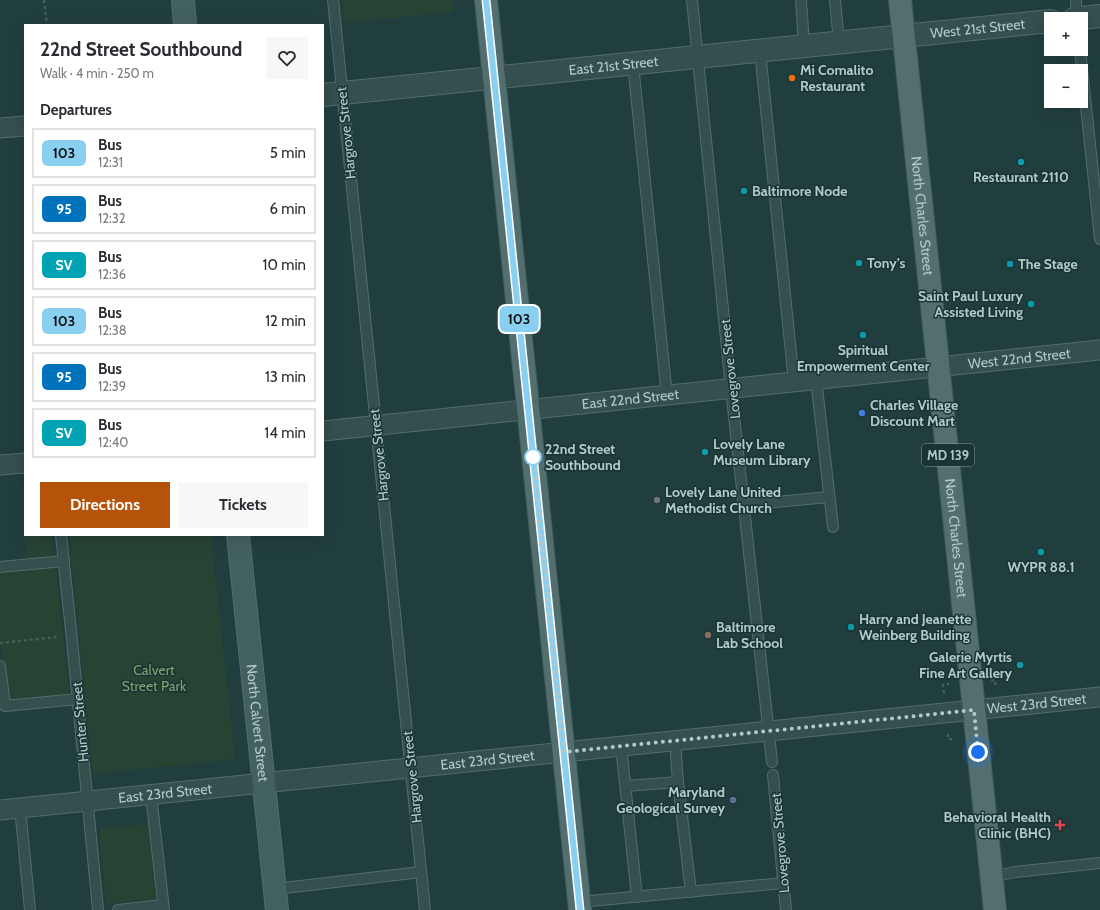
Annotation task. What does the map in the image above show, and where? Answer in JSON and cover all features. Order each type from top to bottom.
[{"type":"main road","points":[[183,0],[185,24]]},
{"type":"main road","points":[[486,0],[580,906]]},
{"type":"main road","name":"North Charles Street","points":[[900,0],[995,910]]},
{"type":"main road","name":"North Calvert Street","points":[[238,536],[277,910]]},
{"type":"street","points":[[1088,18],[1100,16]]},
{"type":"street","name":"West 21st Street","points":[[904,36],[1044,22]]},
{"type":"street","name":"East 21st Street","points":[[333,94],[904,36]]},
{"type":"street","points":[[0,128],[24,126]]},
{"type":"street","name":"West 22nd Street","points":[[938,366],[1100,350]]},
{"type":"street","name":"East 22nd Street","points":[[324,431],[667,396],[938,366]]},
{"type":"street","points":[[0,465],[24,463]]},
{"type":"street","name":"West 23rd Street","points":[[974,710],[1100,697]]},
{"type":"street","name":"East 23rd Street","points":[[0,810],[974,710]]},
{"type":"lane","name":"Hargrove Street","points":[[333,0],[333,94],[376,426],[425,910]]},
{"type":"lane","name":"Lovegrove Street","points":[[692,0],[731,389],[772,762]]},
{"type":"lane","points":[[800,0],[804,46]]},
{"type":"lane","points":[[835,0],[839,43]]},
{"type":"lane","points":[[1076,0],[1077,12]]},
{"type":"lane","points":[[760,51],[794,382]]},
{"type":"lane","points":[[1081,56],[1100,239]]},
{"type":"lane","points":[[633,64],[667,396]]},
{"type":"lane","points":[[816,380],[832,527]]},
{"type":"lane","points":[[744,506],[829,497]]},
{"type":"lane","name":"Hunter Street","points":[[61,536],[98,910]]},
{"type":"lane","points":[[0,567],[64,561]]},
{"type":"lane","points":[[0,666],[5,706],[78,699]]},
{"type":"lane","points":[[675,741],[678,782],[691,892]]},
{"type":"lane","points":[[621,746],[637,897]]},
{"type":"lane","name":"Lovegrove Street","points":[[773,775],[786,910]]},
{"type":"lane","points":[[626,786],[678,782]]},
{"type":"lane","points":[[118,910],[164,908],[151,795]]},
{"type":"lane","points":[[20,808],[30,910]]},
{"type":"lane","points":[[992,876],[1015,872],[1100,863]]},
{"type":"lane","points":[[275,888],[421,872]]},
{"type":"lane","points":[[580,906],[637,897],[783,883]]},
{"type":"path","points":[[44,0],[46,24]]},
{"type":"path","points":[[0,643],[72,635]]},
{"type":"path","points":[[944,693],[943,685],[949,684]]},
{"type":"path","points":[[948,734],[948,739],[955,739]]},
{"type":"green space","points":[[342,0],[452,0],[453,12],[344,23]]},
{"type":"green space","points":[[24,489],[24,529],[20,490]]},
{"type":"green space","points":[[25,536],[51,536],[53,557],[27,559]]},
{"type":"green space","name":"Calvert Street Park","points":[[69,536],[211,536],[235,759],[93,774]]},
{"type":"green space","points":[[56,566],[70,702],[8,708],[0,637],[0,573]]},
{"type":"green space","points":[[148,824],[156,899],[106,904],[99,829]]},
{"type":"bus line","name":"103","points":[[486,0],[580,910]]},
{"type":"place","name":"Mi Comalito Restaurant","points":[[792,78]]},
{"type":"place","name":"Restaurant 2110","points":[[1021,162]]},
{"type":"place","name":"Baltimore Node","points":[[744,191]]},
{"type":"place","name":"Tony’s","points":[[859,263]]},
{"type":"place","name":"The Stage","points":[[1010,264]]},
{"type":"place","name":"Saint Paul Luxury Assisted Living","points":[[1031,304]]},
{"type":"place","name":"Spiritual Empowerment Center","points":[[863,335]]},
{"type":"place","name":"Charles Village Discount Mart","points":[[862,413]]},
{"type":"place","name":"Lovely Lane Museum Library","points":[[705,452]]},
{"type":"place","name":"22nd Street Southbound","points":[[533,457]]},
{"type":"place","name":"Lovely Lane United Methodist Church","points":[[657,500]]},
{"type":"place","name":"WYPR 88.1","points":[[1041,552]]},
{"type":"place","name":"Harry and Jeanette Weinberg Building","points":[[851,627]]},
{"type":"place","name":"Baltimore Lab School","points":[[708,635]]},
{"type":"place","name":"Galerie Myrtis Fine Art Gallery","points":[[1020,665]]},
{"type":"place","name":"Maryland Geological Survey","points":[[733,800]]},
{"type":"place","name":"Behavioral Health Clinic (BHC)","points":[[1060,825]]},
{"type":"route","points":[[533,457],[564,752],[974,710],[978,752]]}]
